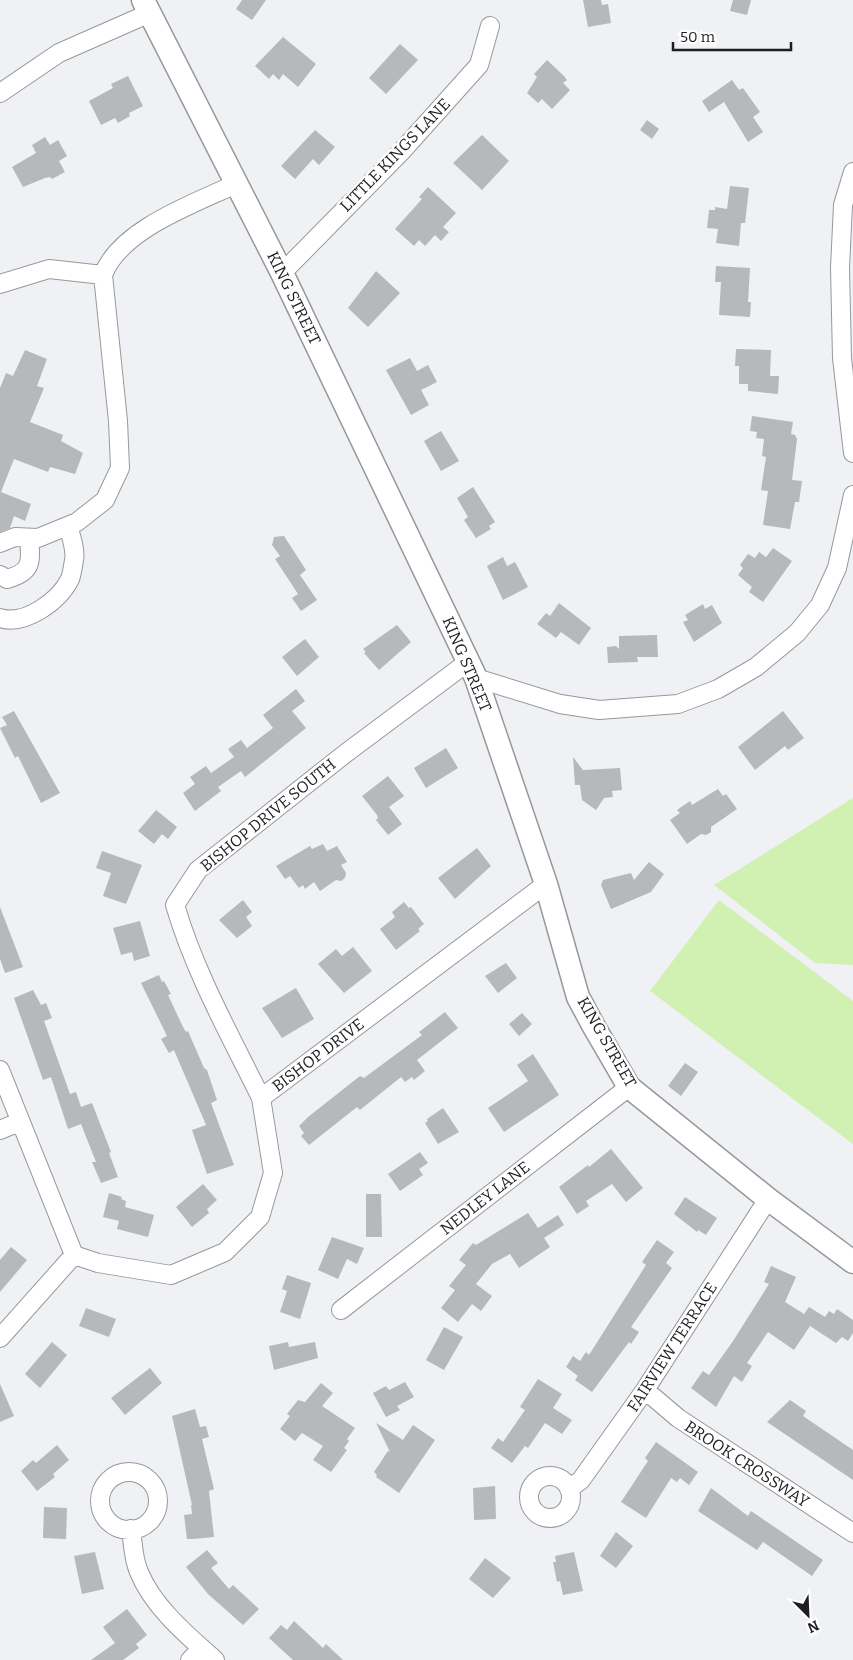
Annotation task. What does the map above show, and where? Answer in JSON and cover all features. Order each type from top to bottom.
[{"type":"main road","name":"KING STREET","points":[[146,6],[238,183],[472,670],[546,884],[578,997],[629,1087],[768,1199],[853,1262]]},
{"type":"street","points":[[0,93],[59,53],[146,6]]},
{"type":"street","name":"LITTLE KINGS LANE","points":[[282,273],[401,152],[479,65],[490,26]]},
{"type":"street","points":[[853,172],[843,205],[840,268],[842,358],[853,453]]},
{"type":"street","points":[[0,542],[15,537],[38,538],[78,522],[105,500],[120,468],[118,421],[103,275],[108,261],[134,237],[167,217],[238,183]]},
{"type":"street","points":[[0,284],[49,269],[103,275]]},
{"type":"street","points":[[472,670],[560,704],[599,710],[678,704],[718,689],[756,667],[797,633],[820,605],[837,568],[853,495]]},
{"type":"street","points":[[0,618],[7,620],[32,615],[54,600],[70,579],[75,557],[68,526]]},
{"type":"street","points":[[0,575],[7,579],[18,576],[27,570],[31,558],[29,538]]},
{"type":"street","name":"BISHOP DRIVE SOUTH","points":[[261,1098],[199,972],[185,940],[175,905],[198,870],[346,752],[472,670]]},
{"type":"street","name":"BISHOP DRIVE","points":[[74,1256],[98,1263],[171,1275],[225,1252],[260,1217],[273,1173],[261,1098],[546,884]]},
{"type":"street","points":[[0,1070],[74,1256],[0,1338]]},
{"type":"street","name":"NEDLEY LANE","points":[[341,1310],[629,1087]]},
{"type":"street","points":[[0,1130],[20,1122]]},
{"type":"street","name":"FAIRVIEW TERRACE","points":[[569,1489],[581,1480],[645,1390],[768,1199]]},
{"type":"street","name":"BROOK CROSSWAY","points":[[645,1390],[678,1418],[853,1532]]},
{"type":"street","points":[[132,1529],[133,1551],[139,1572],[148,1589],[177,1624],[196,1654],[215,1660]]},
{"type":"green space","points":[[853,798],[853,965],[815,963],[714,885]]},
{"type":"green space","points":[[719,900],[853,1001],[853,1144],[650,991]]},
{"type":"building","points":[[242,0],[266,0],[252,20],[236,9]]},
{"type":"building","points":[[583,0],[601,0],[602,5],[608,4],[611,23],[588,27]]},
{"type":"building","points":[[733,0],[751,0],[747,15],[730,11]]},
{"type":"building","points":[[283,37],[316,64],[298,87],[283,74],[279,80],[273,74],[269,79],[255,66]]},
{"type":"building","points":[[400,44],[418,60],[386,94],[369,78]]},
{"type":"building","points":[[547,60],[564,76],[567,80],[563,83],[570,90],[552,109],[542,99],[538,103],[527,93],[537,77],[534,74]]},
{"type":"building","points":[[128,76],[143,106],[129,113],[130,116],[118,123],[115,118],[101,125],[89,101],[113,88],[111,84]]},
{"type":"building","points":[[732,80],[739,90],[743,88],[760,112],[753,117],[763,132],[748,142],[724,102],[709,112],[702,101]]},
{"type":"building","points":[[647,120],[659,129],[652,139],[640,130]]},
{"type":"building","points":[[315,130],[335,147],[319,165],[313,159],[295,179],[281,166]]},
{"type":"building","points":[[482,135],[509,161],[482,190],[453,163]]},
{"type":"building","points":[[45,137],[50,145],[58,140],[67,156],[59,161],[65,172],[52,179],[50,177],[45,178],[23,187],[12,167],[36,153],[32,145]]},
{"type":"building","points":[[730,186],[749,188],[745,223],[741,223],[739,246],[716,243],[718,229],[707,228],[709,210],[715,210],[715,207],[727,209]]},
{"type":"building","points":[[428,187],[456,213],[443,227],[449,232],[441,241],[435,235],[425,246],[419,240],[414,246],[395,229],[422,199],[419,197]]},
{"type":"building","points":[[716,266],[750,268],[748,302],[751,302],[750,317],[719,315],[721,282],[715,282]]},
{"type":"building","points":[[376,271],[400,293],[368,327],[348,308]]},
{"type":"building","points":[[736,349],[771,350],[770,376],[779,376],[778,394],[748,391],[748,384],[739,384],[739,366],[735,366]]},
{"type":"building","points":[[25,350],[47,359],[37,386],[44,388],[30,422],[63,435],[61,441],[83,453],[75,474],[50,467],[48,472],[14,459],[1,492],[31,504],[25,521],[14,516],[10,528],[0,532],[0,388],[6,373],[13,376]]},
{"type":"building","points":[[410,358],[417,371],[428,365],[437,382],[421,390],[429,405],[411,415],[386,370]]},
{"type":"building","points":[[752,416],[793,422],[791,434],[795,435],[797,439],[792,480],[802,481],[799,502],[795,502],[790,529],[763,525],[768,491],[761,490],[766,457],[762,456],[764,439],[756,438],[757,432],[750,431]]},
{"type":"building","points":[[441,431],[459,461],[441,471],[424,441]]},
{"type":"building","points":[[473,487],[495,522],[489,526],[491,529],[476,538],[464,520],[468,517],[457,498]]},
{"type":"building","points":[[284,536],[306,570],[300,575],[317,600],[301,611],[292,598],[298,594],[275,559],[280,556],[272,545],[274,537]]},
{"type":"building","points":[[773,548],[792,561],[763,602],[749,592],[752,587],[738,575],[743,568],[740,565],[748,554],[755,558],[759,552],[766,557]]},
{"type":"building","points":[[503,557],[507,566],[515,562],[528,587],[503,600],[487,566]]},
{"type":"building","points":[[559,603],[591,628],[579,645],[561,632],[556,638],[537,624],[546,613],[550,616]]},
{"type":"building","points":[[703,604],[705,609],[712,605],[722,623],[694,642],[683,622],[688,620],[685,615]]},
{"type":"building","points":[[397,625],[411,642],[379,670],[364,653],[366,652],[363,649]]},
{"type":"building","points":[[657,635],[658,657],[637,657],[638,662],[608,663],[607,647],[616,646],[619,649],[619,636]]},
{"type":"building","points":[[305,639],[319,657],[297,676],[282,657]]},
{"type":"building","points":[[296,689],[305,701],[292,711],[306,728],[245,777],[241,771],[218,787],[221,791],[195,811],[183,793],[195,784],[190,777],[206,766],[211,773],[234,757],[228,749],[241,740],[247,748],[273,728],[263,715]]},
{"type":"building","points":[[14,711],[60,793],[41,803],[18,756],[15,758],[0,728],[7,725],[2,717]]},
{"type":"building","points":[[783,711],[804,738],[788,750],[785,746],[755,770],[738,747]]},
{"type":"building","points":[[446,748],[458,768],[426,788],[414,768]]},
{"type":"building","points":[[573,757],[583,770],[620,768],[622,790],[612,791],[613,797],[604,798],[596,810],[582,800],[580,785],[575,785]]},
{"type":"building","points":[[388,776],[404,796],[389,807],[402,824],[388,835],[376,820],[378,818],[377,815],[362,796]]},
{"type":"building","points":[[718,789],[723,796],[726,794],[737,809],[711,827],[711,832],[706,835],[701,834],[687,844],[670,820],[680,813],[677,810],[690,801],[692,805]]},
{"type":"building","points":[[156,810],[177,827],[168,839],[162,834],[154,844],[138,831]]},
{"type":"building","points":[[323,844],[327,851],[337,846],[347,862],[341,865],[346,873],[345,878],[341,881],[336,880],[320,891],[314,882],[305,889],[303,885],[299,888],[290,876],[285,879],[276,866],[310,846],[312,849]]},
{"type":"building","points":[[477,848],[491,866],[455,899],[438,878]]},
{"type":"building","points":[[102,851],[142,865],[126,904],[103,896],[111,873],[96,868]]},
{"type":"building","points":[[649,862],[664,874],[651,892],[611,909],[601,885],[603,880],[631,873],[634,880]]},
{"type":"building","points":[[243,900],[252,912],[246,917],[252,926],[237,938],[219,920]]},
{"type":"building","points":[[404,902],[409,908],[411,907],[424,924],[418,929],[420,931],[396,950],[380,929],[395,917],[392,912]]},
{"type":"building","points":[[0,907],[23,967],[5,973],[0,959]]},
{"type":"building","points":[[140,921],[150,956],[134,961],[132,952],[121,955],[113,928]]},
{"type":"building","points":[[353,947],[372,971],[344,993],[318,964],[336,949],[342,956]]},
{"type":"building","points":[[506,963],[517,978],[498,993],[485,976]]},
{"type":"building","points":[[159,975],[171,994],[168,995],[183,1027],[186,1032],[188,1031],[204,1068],[207,1070],[217,1100],[211,1103],[234,1165],[207,1174],[192,1130],[206,1125],[174,1050],[169,1053],[161,1039],[167,1036],[141,983]]},
{"type":"building","points":[[296,988],[314,1019],[282,1038],[262,1008]]},
{"type":"building","points":[[33,990],[41,1005],[46,1003],[52,1018],[44,1021],[70,1094],[76,1092],[81,1107],[92,1103],[111,1152],[109,1153],[118,1177],[101,1183],[92,1162],[96,1162],[81,1124],[68,1129],[51,1077],[43,1080],[14,998]]},
{"type":"building","points":[[445,1012],[458,1028],[417,1060],[425,1071],[414,1080],[412,1077],[405,1082],[401,1077],[360,1110],[357,1107],[309,1145],[301,1136],[304,1133],[299,1126],[308,1117],[360,1076],[364,1078],[422,1035],[419,1032]]},
{"type":"building","points":[[522,1013],[532,1024],[519,1036],[509,1024]]},
{"type":"building","points":[[533,1054],[559,1095],[504,1132],[488,1108],[528,1081],[517,1065]]},
{"type":"building","points":[[685,1063],[698,1072],[681,1096],[668,1086]]},
{"type":"building","points":[[443,1108],[459,1132],[438,1144],[425,1123],[428,1121],[427,1119]]},
{"type":"building","points":[[611,1149],[643,1188],[626,1202],[612,1184],[586,1201],[589,1206],[577,1214],[559,1187],[588,1165],[589,1167]]},
{"type":"building","points":[[420,1152],[428,1163],[419,1169],[423,1175],[400,1191],[388,1174]]},
{"type":"building","points":[[203,1184],[217,1200],[207,1209],[209,1213],[192,1227],[176,1207]]},
{"type":"building","points":[[109,1193],[122,1197],[121,1199],[126,1201],[125,1207],[154,1215],[148,1237],[117,1229],[119,1221],[103,1217]]},
{"type":"building","points":[[366,1194],[381,1194],[382,1237],[366,1237]]},
{"type":"building","points":[[685,1197],[717,1218],[706,1235],[698,1230],[697,1232],[674,1214]]},
{"type":"building","points":[[528,1213],[538,1228],[558,1215],[564,1225],[544,1238],[550,1247],[519,1268],[510,1254],[492,1264],[476,1284],[492,1296],[481,1311],[472,1304],[458,1322],[441,1308],[455,1290],[449,1286],[466,1265],[459,1260],[473,1243],[476,1245]]},
{"type":"building","points":[[332,1237],[364,1248],[357,1264],[347,1259],[338,1279],[318,1270]]},
{"type":"building","points":[[657,1240],[674,1252],[666,1263],[672,1268],[631,1327],[639,1332],[631,1344],[629,1342],[592,1392],[575,1380],[578,1376],[566,1367],[573,1356],[580,1361],[586,1352],[589,1355],[646,1265],[642,1262]]},
{"type":"building","points":[[11,1247],[27,1260],[0,1292],[0,1260]]},
{"type":"building","points":[[771,1266],[796,1277],[785,1302],[804,1314],[809,1307],[825,1317],[829,1311],[834,1314],[837,1309],[853,1320],[853,1333],[848,1341],[842,1337],[836,1343],[810,1326],[794,1350],[768,1332],[747,1363],[752,1366],[742,1382],[734,1376],[716,1407],[691,1388],[703,1371],[709,1375],[733,1341],[769,1284],[764,1282]]},
{"type":"building","points":[[287,1275],[311,1283],[300,1319],[280,1312],[287,1291],[282,1289]]},
{"type":"building","points":[[86,1308],[116,1319],[109,1337],[79,1326]]},
{"type":"building","points":[[444,1327],[463,1337],[444,1370],[426,1360]]},
{"type":"building","points":[[52,1342],[67,1355],[40,1388],[25,1374]]},
{"type":"building","points":[[288,1342],[289,1347],[315,1342],[318,1358],[274,1370],[269,1346]]},
{"type":"building","points":[[150,1368],[162,1383],[125,1415],[111,1398]]},
{"type":"building","points":[[538,1379],[562,1394],[553,1408],[572,1420],[562,1434],[545,1423],[528,1448],[525,1446],[512,1463],[491,1448],[498,1438],[503,1442],[525,1410],[520,1407]]},
{"type":"building","points":[[405,1382],[414,1397],[397,1406],[400,1410],[386,1417],[373,1393],[386,1386],[389,1390]]},
{"type":"building","points":[[321,1383],[333,1393],[322,1406],[355,1428],[347,1439],[349,1441],[344,1448],[347,1450],[331,1472],[313,1460],[323,1446],[302,1433],[295,1441],[280,1429],[290,1416],[287,1414],[298,1400],[305,1402]]},
{"type":"building","points":[[0,1384],[14,1416],[0,1422]]},
{"type":"building","points":[[790,1400],[806,1411],[803,1416],[853,1450],[853,1480],[767,1422]]},
{"type":"building","points":[[195,1409],[200,1427],[206,1426],[209,1437],[202,1439],[214,1489],[209,1491],[214,1537],[187,1539],[184,1515],[192,1514],[192,1505],[172,1416]]},
{"type":"building","points":[[376,1423],[403,1440],[413,1425],[435,1440],[399,1493],[376,1477],[377,1475],[374,1472],[388,1451],[390,1452]]},
{"type":"building","points":[[656,1442],[698,1472],[689,1485],[680,1478],[677,1482],[671,1478],[646,1518],[621,1502],[648,1461],[645,1458]]},
{"type":"building","points":[[57,1445],[69,1460],[53,1474],[55,1477],[37,1491],[21,1471],[33,1460],[36,1463]]},
{"type":"building","points":[[495,1486],[496,1519],[474,1520],[473,1488]]},
{"type":"building","points":[[711,1488],[748,1516],[751,1511],[823,1560],[812,1576],[763,1542],[757,1550],[698,1511]]},
{"type":"building","points":[[44,1507],[67,1508],[66,1539],[43,1538]]},
{"type":"building","points":[[616,1532],[633,1546],[616,1568],[600,1556]]},
{"type":"building","points":[[207,1550],[218,1563],[211,1568],[229,1589],[233,1585],[259,1609],[243,1625],[208,1594],[186,1567]]},
{"type":"building","points":[[95,1552],[104,1589],[82,1594],[74,1556]]},
{"type":"building","points":[[574,1552],[583,1591],[563,1595],[560,1581],[557,1582],[553,1562],[556,1562],[555,1556]]},
{"type":"building","points":[[485,1558],[511,1578],[493,1598],[469,1579]]},
{"type":"building","points":[[127,1609],[147,1635],[136,1644],[139,1648],[123,1660],[91,1660],[115,1643],[103,1627]]},
{"type":"building","points":[[294,1621],[323,1648],[326,1644],[343,1660],[293,1660],[269,1638],[281,1625],[287,1630]]}]
